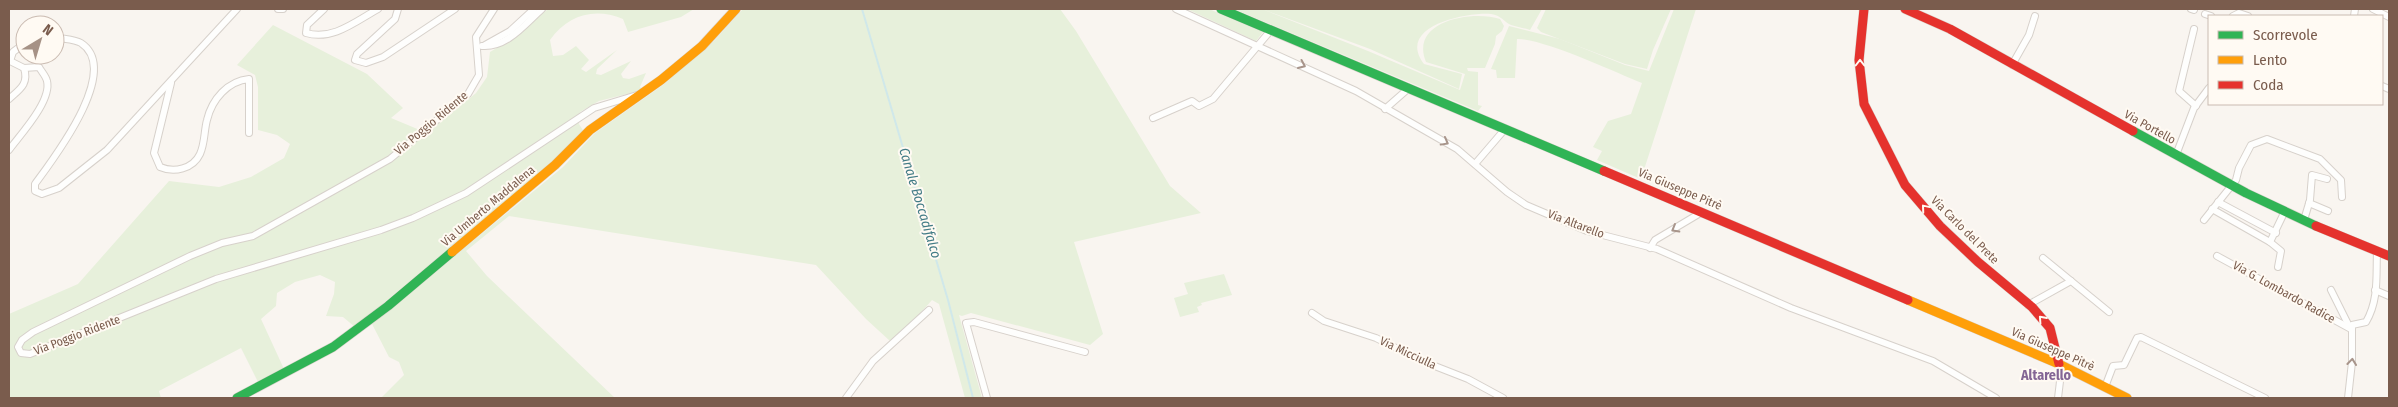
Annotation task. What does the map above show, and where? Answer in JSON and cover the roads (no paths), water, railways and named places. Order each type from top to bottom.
[{"type":"street","points":[[65,37],[82,43],[91,50],[95,60],[87,104],[73,129],[35,184],[35,191],[39,194],[48,193],[59,188],[89,165],[123,134],[237,9]]},
{"type":"street","points":[[278,9],[283,9]]},
{"type":"street","points":[[324,9],[307,25],[306,33],[312,36],[335,32],[378,9]]},
{"type":"street","points":[[398,9],[395,18],[357,54],[355,60],[362,64],[370,63],[383,57],[455,9]]},
{"type":"street","name":"Via Poggio Ridente","points":[[494,9],[478,32],[479,75],[468,94],[390,159],[253,236],[222,243],[190,256],[33,332],[22,340],[18,348],[22,353],[30,354],[216,279],[381,230],[413,218],[466,193],[594,108],[644,93]]},
{"type":"street","points":[[479,46],[510,31],[534,9]]},
{"type":"street","points":[[479,46],[495,46],[517,31],[542,9]]},
{"type":"street","name":"Via Umberto Maddalena","points":[[237,398],[333,347],[351,335],[496,216],[555,165],[590,130],[644,93],[702,46],[736,9]]},
{"type":"street","name":"Via Altarello","points":[[1176,9],[1356,91],[1457,149],[1526,205],[1587,230],[1650,248],[1791,308],[1933,361],[1994,398]]},
{"type":"street","name":"Via Giuseppe Pitrè","points":[[1221,9],[2059,364],[2127,398]]},
{"type":"street","name":"Via Carlo del Prete","points":[[1864,9],[1865,15],[1859,60],[1864,104],[1905,185],[1940,226],[2028,305],[2050,328],[2061,373],[2058,398]]},
{"type":"street","name":"Via Portello","points":[[1905,9],[1950,29],[2231,186],[2284,212],[2304,218],[2389,256]]},
{"type":"street","points":[[2373,9],[2389,17]]},
{"type":"street","points":[[2012,65],[2029,36],[2034,16]]},
{"type":"street","points":[[2194,29],[2179,91],[2196,106]]},
{"type":"street","points":[[1153,118],[1192,101],[1199,106],[1213,99],[1271,30]]},
{"type":"street","points":[[9,150],[34,117],[45,94],[47,81],[39,67],[24,68],[10,61],[10,55]]},
{"type":"street","points":[[9,99],[24,85],[27,78],[24,68]]},
{"type":"street","points":[[171,81],[154,153],[160,167],[168,171],[185,168],[195,162],[201,152],[208,112],[225,90],[239,79],[249,79],[249,133]]},
{"type":"street","points":[[1385,109],[1409,88]]},
{"type":"street","points":[[2176,155],[2196,106],[2208,89]]},
{"type":"street","points":[[609,103],[621,109]]},
{"type":"street","points":[[594,108],[606,110],[612,114]]},
{"type":"street","points":[[1476,164],[1505,129]]},
{"type":"street","points":[[2204,220],[2231,186],[2251,145],[2267,139],[2320,159],[2341,180],[2342,197]]},
{"type":"street","points":[[2304,218],[2309,203],[2312,175],[2327,179]]},
{"type":"street","points":[[2218,202],[2276,233]]},
{"type":"street","points":[[2309,203],[2328,211]]},
{"type":"street","points":[[2212,209],[2270,242],[2281,251],[2278,267]]},
{"type":"street","points":[[1650,248],[1655,240],[1702,212]]},
{"type":"street","points":[[2270,242],[2276,233],[2284,212]]},
{"type":"street","points":[[2351,327],[2366,322],[2371,314],[2375,290],[2377,251]]},
{"type":"street","name":"Via G. Lombardo Radice","points":[[2218,256],[2351,327]]},
{"type":"street","points":[[2043,258],[2109,312]]},
{"type":"street","points":[[2028,305],[2071,281]]},
{"type":"street","points":[[2331,290],[2341,314],[2351,327],[2353,356],[2348,398]]},
{"type":"street","points":[[2375,290],[2389,296]]},
{"type":"street","points":[[846,398],[864,370],[877,355],[929,310]]},
{"type":"street","name":"Via Micciulla","points":[[1312,313],[1324,321],[1376,338],[1422,361],[1468,379],[1502,398]]},
{"type":"street","points":[[987,398],[966,323],[974,322],[1085,352]]},
{"type":"street","points":[[2104,387],[2113,366],[2124,365],[2138,338],[2141,336],[2265,398]]},
{"type":"waterway","name":"Canale Boccadifalco","points":[[862,9],[948,300],[973,398]]},
{"type":"district","name":"Altarello","points":[[2046,375]]}]
